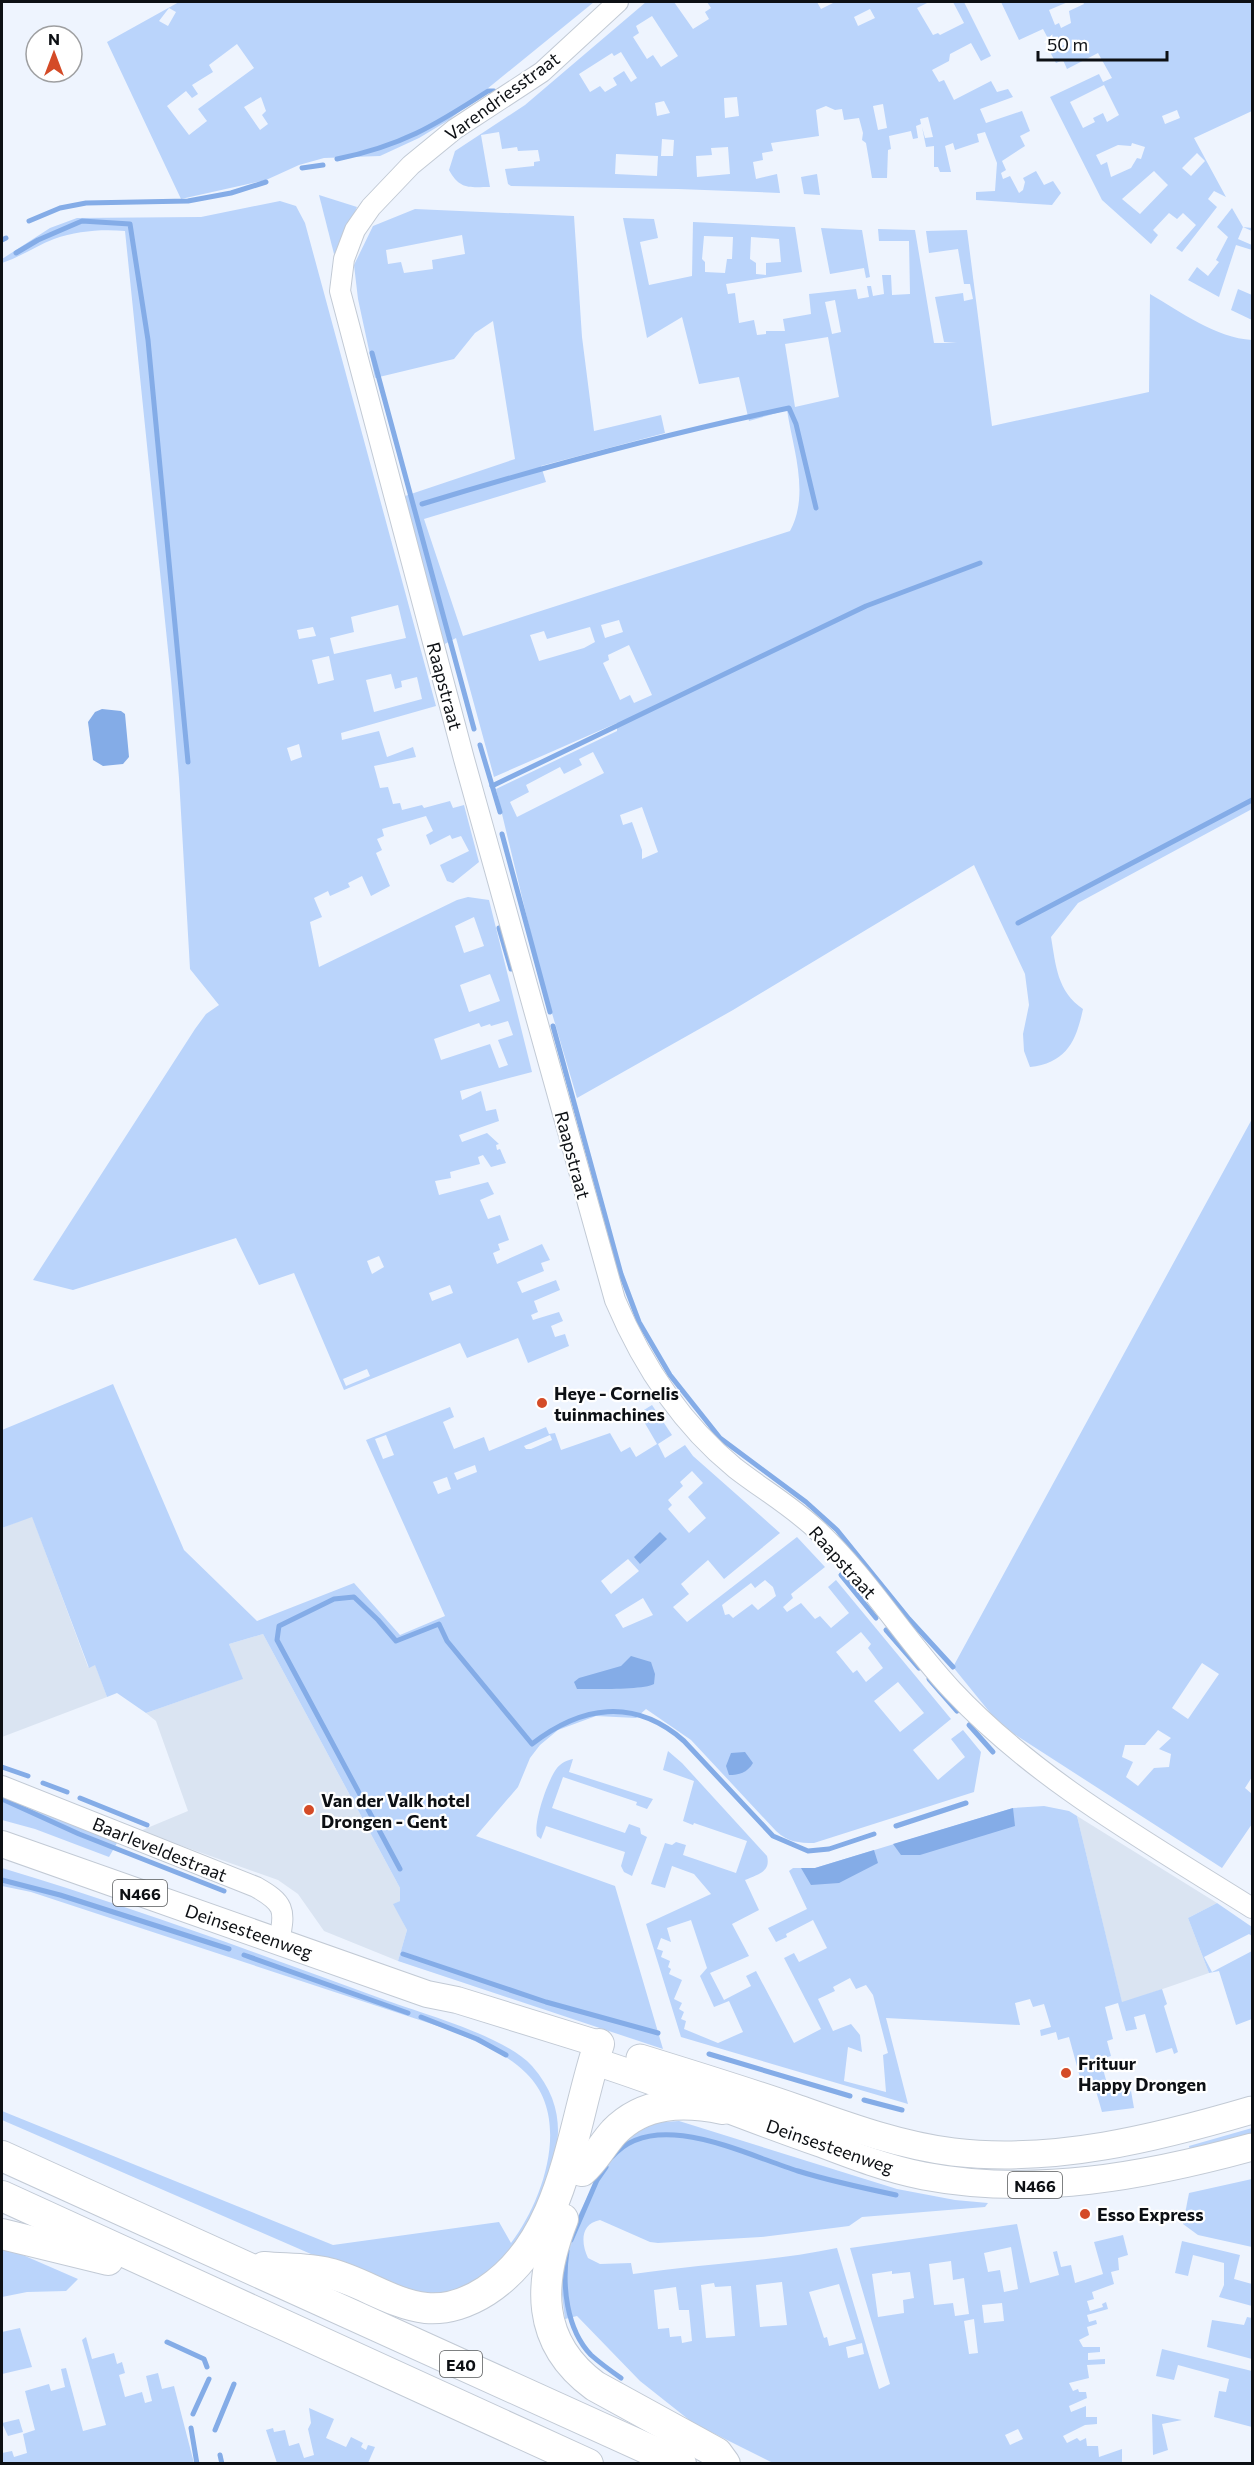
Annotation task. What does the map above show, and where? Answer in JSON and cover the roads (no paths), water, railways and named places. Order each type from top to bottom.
[{"type":"highway","name":"Deinsesteenweg","points":[[605,2055],[723,2109],[880,2165],[961,2182],[1021,2185],[1107,2178],[1196,2162],[1252,2147]]},
{"type":"highway","name":"Deinsesteenweg","points":[[605,2055],[869,2134],[953,2152],[1019,2154],[1086,2148],[1142,2138],[1252,2110]]},
{"type":"highway","points":[[605,2055],[582,2171],[547,2266],[545,2304],[557,2343],[579,2374],[717,2453],[725,2463]]},
{"type":"highway","points":[[240,2265],[328,2273],[406,2304],[428,2308],[449,2307],[477,2297],[510,2274],[521,2262],[539,2232],[563,2175],[605,2055]]},
{"type":"highway","points":[[582,2171],[594,2161],[615,2132],[646,2110],[660,2106],[694,2103],[723,2109]]},
{"type":"highway","points":[[1019,2154],[1021,2185]]},
{"type":"highway","name":"E40","points":[[2,2156],[681,2463]]},
{"type":"highway","name":"E40","points":[[2,2196],[588,2463]]},
{"type":"highway","points":[[2,2234],[181,2278]]},
{"type":"main road","name":"Deinsesteenweg","points":[[2,1844],[428,1994],[457,2000],[605,2055]]},
{"type":"street","name":"Varendriesstraat","points":[[411,165],[455,129],[542,72],[618,2]]},
{"type":"street","name":"Raapstraat","points":[[411,165],[371,207],[355,230],[344,259],[340,291],[464,759],[602,1260],[631,1339],[657,1382],[708,1444],[818,1531],[953,1691],[998,1734],[1062,1784],[1252,1908]]},
{"type":"street","name":"Baarleveldestraat","points":[[2,1786],[265,1892],[282,1907],[284,1921],[279,1941]]},
{"type":"waterway","points":[[337,159],[399,141],[451,115],[488,91],[494,91]]},
{"type":"waterway","points":[[302,168],[323,165]]},
{"type":"waterway","points":[[29,221],[60,208],[86,203],[188,201],[231,193],[266,182]]},
{"type":"waterway","points":[[16,253],[38,240],[82,221],[130,224],[148,340],[188,762]]},
{"type":"waterway","points":[[2,240],[6,238]]},
{"type":"waterway","points":[[372,353],[474,729]]},
{"type":"waterway","points":[[422,504],[604,452],[789,408],[796,424],[816,508]]},
{"type":"waterway","points":[[492,786],[866,606],[980,563]]},
{"type":"waterway","points":[[480,745],[500,812]]},
{"type":"waterway","points":[[1018,923],[1252,800]]},
{"type":"waterway","points":[[502,834],[550,1012]]},
{"type":"waterway","points":[[499,928],[511,969]]},
{"type":"waterway","points":[[553,1026],[621,1274],[639,1322],[670,1375],[720,1438],[806,1502],[837,1530],[909,1619],[953,1667]]},
{"type":"waterway","points":[[841,1575],[876,1618]]},
{"type":"waterway","points":[[400,1869],[277,1640],[279,1626],[334,1599],[354,1597],[396,1641],[439,1624],[447,1641],[532,1744],[569,1721],[608,1712],[627,1713],[646,1718],[665,1727],[684,1741],[773,1836],[808,1851],[829,1849],[874,1834]]},
{"type":"waterway","points":[[886,1630],[919,1668]]},
{"type":"waterway","points":[[929,1679],[957,1711]]},
{"type":"waterway","points":[[969,1725],[993,1752]]},
{"type":"waterway","points":[[2,1767],[28,1776]]},
{"type":"waterway","points":[[43,1783],[67,1792]]},
{"type":"waterway","points":[[80,1798],[147,1825]]},
{"type":"waterway","points":[[2,1799],[79,1834],[224,1891]]},
{"type":"waterway","points":[[896,1826],[966,1803]]},
{"type":"waterway","points":[[2,1880],[60,1895],[229,1949]]},
{"type":"waterway","points":[[403,1954],[546,2002],[658,2033]]},
{"type":"waterway","points":[[244,1955],[408,2013]]},
{"type":"waterway","points":[[421,2017],[477,2039],[506,2055]]},
{"type":"waterway","points":[[709,2054],[850,2096]]},
{"type":"waterway","points":[[864,2100],[902,2110]]},
{"type":"waterway","points":[[612,2157],[630,2142],[652,2136],[677,2135],[729,2147],[822,2178],[896,2195]]},
{"type":"waterway","points":[[571,2240],[597,2180],[606,2167]]},
{"type":"waterway","points":[[567,2251],[566,2292],[576,2333],[591,2355],[621,2378]]},
{"type":"waterway","points":[[167,2342],[204,2359],[207,2367]]},
{"type":"waterway","points":[[193,2414],[209,2379]]},
{"type":"waterway","points":[[215,2430],[234,2384]]},
{"type":"waterway","points":[[191,2428],[197,2464]]},
{"type":"waterway","points":[[220,2455],[222,2464]]},
{"type":"place","name":"Heye - Cornelis tuinmachines","points":[[542,1403]]},
{"type":"place","name":"Van der Valk hotel Drongen - Gent","points":[[309,1810]]},
{"type":"place","name":"Frituur Happy Drongen","points":[[1066,2073]]},
{"type":"place","name":"Esso Express","points":[[1085,2214]]}]
